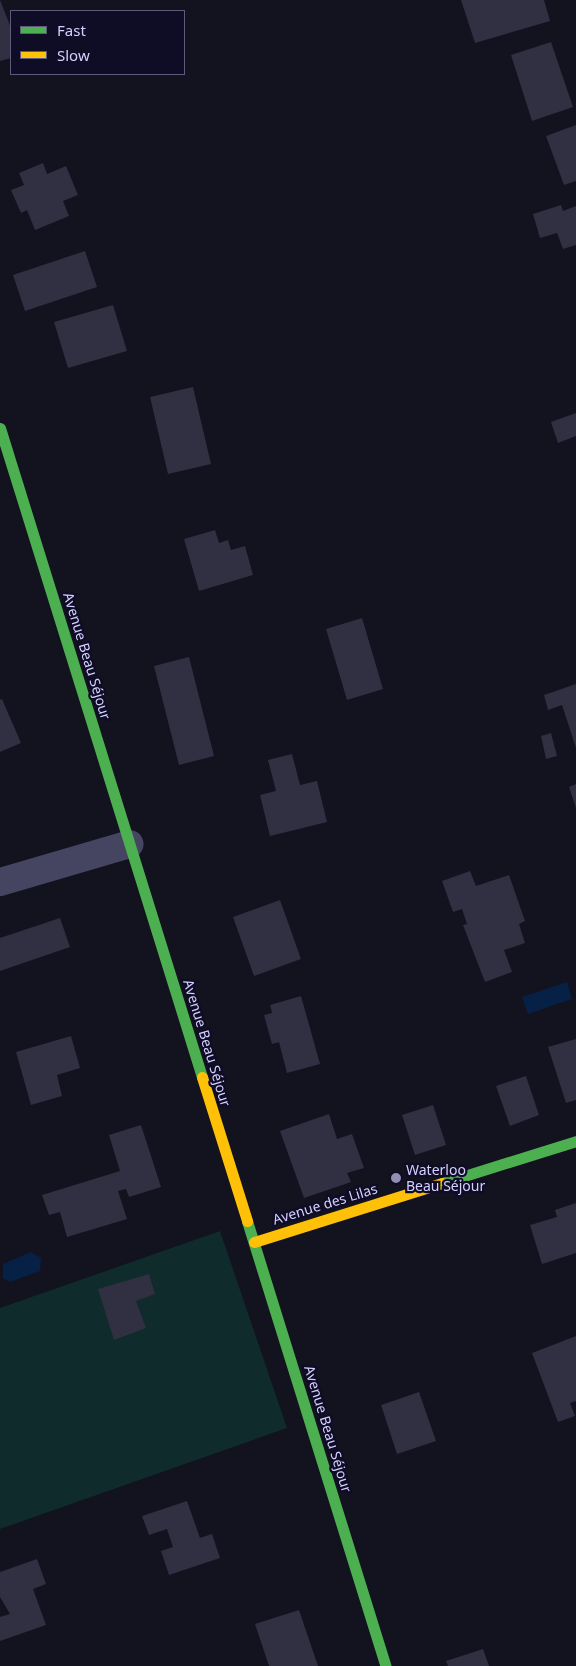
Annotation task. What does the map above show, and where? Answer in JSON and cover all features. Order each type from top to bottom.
[{"type":"street","name":"Avenue Beau Séjour","points":[[0,428],[386,1666]]},
{"type":"street","points":[[0,882],[130,844]]},
{"type":"street","name":"Avenue des Lilas","points":[[254,1242],[576,1141]]},
{"type":"green space","points":[[220,1231],[287,1428],[0,1529],[0,1308]]},
{"type":"water","points":[[567,982],[572,999],[528,1014],[522,997]]},
{"type":"water","points":[[31,1252],[41,1258],[40,1271],[10,1282],[3,1278],[3,1264]]},
{"type":"building","points":[[0,0],[10,25],[10,58],[0,61]]},
{"type":"building","points":[[461,0],[544,0],[550,21],[475,43]]},
{"type":"building","points":[[551,42],[573,107],[532,121],[511,55]]},
{"type":"building","points":[[576,125],[576,181],[564,185],[546,136]]},
{"type":"building","points":[[43,163],[47,174],[66,166],[78,195],[63,201],[69,216],[35,230],[27,210],[21,213],[11,190],[24,185],[19,173]]},
{"type":"building","points":[[561,205],[563,211],[576,206],[576,245],[563,249],[557,233],[540,238],[533,214]]},
{"type":"building","points":[[85,251],[97,287],[25,311],[13,275]]},
{"type":"building","points":[[113,305],[127,351],[68,368],[54,322]]},
{"type":"building","points":[[193,387],[211,464],[168,474],[150,397]]},
{"type":"building","points":[[576,413],[576,436],[558,443],[551,422]]},
{"type":"building","points":[[215,530],[219,543],[228,540],[231,550],[245,546],[253,575],[199,591],[184,539]]},
{"type":"building","points":[[362,618],[383,689],[347,700],[326,629]]},
{"type":"building","points":[[189,657],[214,756],[179,765],[154,666]]},
{"type":"building","points":[[576,684],[576,748],[562,705],[548,710],[544,695]]},
{"type":"building","points":[[2,699],[21,743],[0,752],[0,700]]},
{"type":"building","points":[[551,733],[557,756],[546,759],[541,736]]},
{"type":"building","points":[[292,754],[300,785],[317,781],[327,822],[270,836],[260,795],[276,791],[268,760]]},
{"type":"building","points":[[576,784],[576,808],[569,787]]},
{"type":"building","points":[[470,871],[476,886],[509,875],[525,921],[519,924],[525,943],[504,950],[512,972],[485,982],[463,925],[467,924],[462,909],[453,912],[442,881]]},
{"type":"building","points":[[280,900],[301,959],[254,976],[233,917]]},
{"type":"building","points":[[60,918],[70,947],[0,971],[0,938]]},
{"type":"building","points":[[301,996],[320,1064],[287,1073],[279,1042],[272,1044],[264,1015],[272,1013],[270,1005]]},
{"type":"building","points":[[71,1036],[80,1068],[57,1075],[62,1096],[31,1105],[16,1052]]},
{"type":"building","points":[[576,1039],[576,1100],[566,1103],[548,1047]]},
{"type":"building","points":[[526,1076],[539,1115],[510,1126],[496,1086]]},
{"type":"building","points":[[433,1105],[446,1145],[415,1155],[402,1115]]},
{"type":"building","points":[[329,1114],[337,1139],[352,1134],[364,1168],[347,1173],[351,1182],[304,1198],[280,1131]]},
{"type":"building","points":[[141,1125],[161,1187],[129,1197],[126,1189],[118,1191],[127,1219],[67,1237],[60,1212],[49,1215],[42,1195],[120,1171],[109,1135]]},
{"type":"building","points":[[576,1203],[576,1253],[542,1264],[530,1225],[557,1217],[555,1210]]},
{"type":"building","points":[[149,1274],[155,1294],[136,1301],[146,1328],[114,1340],[98,1289]]},
{"type":"building","points":[[576,1336],[576,1401],[570,1403],[575,1416],[558,1422],[532,1353]]},
{"type":"building","points":[[419,1392],[436,1441],[397,1454],[381,1405]]},
{"type":"building","points":[[187,1501],[200,1538],[212,1534],[220,1558],[169,1575],[161,1551],[173,1547],[167,1529],[149,1535],[142,1516]]},
{"type":"building","points":[[37,1559],[46,1584],[33,1589],[46,1625],[0,1641],[0,1617],[10,1614],[0,1597],[0,1572]]},
{"type":"building","points":[[299,1610],[318,1666],[269,1666],[255,1624]]},
{"type":"building","points":[[483,1649],[489,1666],[448,1666],[446,1661]]},
{"type":"traffic: fast","points":[[0,428],[202,1077]]},
{"type":"traffic: fast","points":[[442,1183],[576,1141]]},
{"type":"traffic: fast","points":[[247,1221],[386,1666]]},
{"type":"traffic: slow","points":[[202,1077],[247,1221]]},
{"type":"traffic: slow","points":[[254,1242],[442,1183]]},
{"type":"place","name":"Waterloo Beau Séjour","points":[[396,1178]]}]
